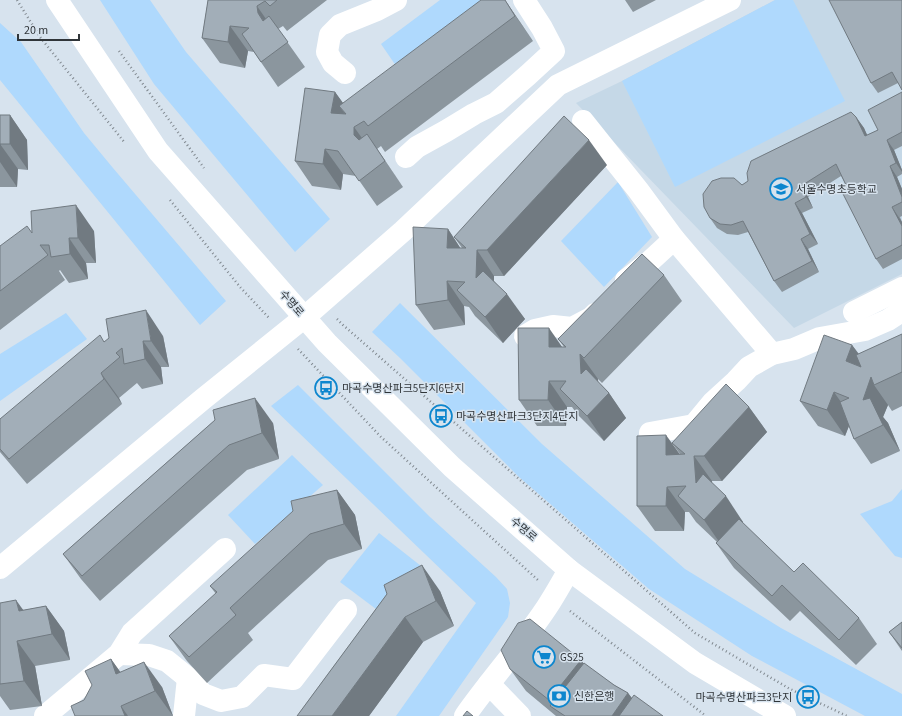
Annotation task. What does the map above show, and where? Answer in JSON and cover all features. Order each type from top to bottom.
[{"type":"street","name":"수명로","points":[[56,0],[158,151],[327,343],[452,466],[570,570],[695,663],[785,716]]},
{"type":"street","points":[[345,73],[333,63],[328,52],[330,35],[340,25],[377,10],[396,0]]},
{"type":"street","points":[[406,158],[417,147],[496,103],[554,51],[542,28],[524,0]]},
{"type":"street","points":[[0,568],[203,399],[306,316],[403,231],[558,85],[730,0]]},
{"type":"street","points":[[583,120],[674,239],[772,354]]},
{"type":"street","points":[[525,336],[535,330],[553,326],[572,328],[592,318],[610,295],[674,239]]},
{"type":"street","points":[[854,312],[902,288]]},
{"type":"street","points":[[650,433],[694,425],[713,402],[750,367],[772,354],[794,349],[820,338],[865,330],[888,320],[902,311]]},
{"type":"street","points":[[55,713],[119,654],[132,633],[225,549]]},
{"type":"street","points":[[465,716],[548,606],[570,570]]},
{"type":"street","points":[[119,654],[148,655],[167,661],[188,678],[203,694],[222,701],[242,697],[264,675],[293,679],[346,610]]},
{"type":"street","points":[[184,716],[188,678]]},
{"type":"street","points":[[489,684],[520,716]]},
{"type":"path","points":[[119,51],[206,171]]},
{"type":"path","points":[[332,314],[695,633],[790,689],[846,716]]},
{"type":"shaded area","points":[[100,0],[150,0],[186,52],[330,219],[295,252],[154,84]]},
{"type":"shaded area","points":[[440,0],[499,0],[405,79],[381,44]]},
{"type":"shaded area","name":"서울수명초등학교","points":[[775,0],[902,0],[902,274],[794,328],[576,103],[622,81]]},
{"type":"shaded area","points":[[775,0],[793,0],[845,101],[675,187],[622,81]]},
{"type":"shaded area","points":[[0,23],[21,42],[84,133],[226,301],[200,325],[0,80]]},
{"type":"shaded area","points":[[618,182],[652,237],[604,287],[561,241]]},
{"type":"shaded area","points":[[400,303],[542,444],[685,569],[781,628],[902,694],[902,716],[865,716],[752,656],[649,589],[519,477],[372,332]]},
{"type":"shaded area","points":[[66,313],[87,339],[0,401],[0,354]]},
{"type":"shaded area","points":[[298,385],[430,517],[496,577],[507,589],[510,603],[508,617],[439,716],[396,716],[476,603],[271,406]]},
{"type":"shaded area","points":[[292,455],[323,485],[255,544],[228,515]]},
{"type":"shaded area","points":[[902,489],[902,558],[895,556],[860,514],[892,501]]},
{"type":"shaded area","points":[[379,533],[421,566],[384,615],[340,582]]},
{"type":"building","points":[[208,0],[277,0],[270,6],[265,1],[257,6],[258,13],[263,21],[269,16],[288,42],[261,62],[242,34],[249,28],[230,26],[228,42],[202,38]]},
{"type":"building","points":[[481,0],[505,0],[515,16],[368,126],[364,121],[354,127],[354,135],[359,140],[367,134],[385,161],[359,181],[338,151],[325,149],[323,164],[295,161],[305,88],[335,92],[331,113],[346,114],[339,106]]},
{"type":"building","points":[[829,0],[902,0],[902,90],[892,72],[871,83]]},
{"type":"building","name":"서울수명초등학교","points":[[902,92],[902,132],[887,140],[896,163],[890,166],[902,197],[902,202],[892,207],[902,226],[902,245],[876,259],[840,188],[846,185],[836,164],[801,186],[806,197],[795,203],[810,234],[801,239],[812,261],[774,281],[743,221],[731,225],[720,224],[710,218],[704,207],[703,194],[712,181],[721,178],[734,178],[742,185],[748,181],[747,173],[751,161],[851,112],[856,117],[865,136],[878,130],[868,110]]},
{"type":"building","points":[[0,115],[10,115],[10,144],[0,144]]},
{"type":"building","points":[[564,116],[589,140],[487,250],[477,250],[476,278],[483,271],[507,294],[485,317],[457,290],[465,282],[447,281],[448,300],[416,305],[413,227],[448,229],[447,248],[466,248],[454,237]]},
{"type":"building","points":[[76,205],[78,238],[69,238],[70,254],[51,257],[49,245],[40,245],[48,255],[0,291],[0,246],[27,226],[32,233],[31,211]]},
{"type":"building","points":[[642,254],[664,275],[584,358],[580,354],[581,374],[586,369],[609,393],[587,416],[560,389],[566,381],[549,381],[548,400],[519,400],[518,328],[549,328],[549,347],[566,347],[558,339]]},
{"type":"building","points":[[146,310],[151,341],[143,341],[145,359],[124,364],[122,348],[116,353],[120,357],[101,373],[104,379],[9,459],[0,449],[0,419],[100,335],[104,342],[109,338],[106,319]]},
{"type":"building","points":[[902,334],[902,372],[874,385],[871,377],[863,400],[870,398],[883,425],[854,439],[840,402],[849,398],[834,392],[827,410],[800,401],[824,335],[852,345],[846,361],[861,367],[856,355]]},
{"type":"building","points":[[726,384],[749,407],[704,456],[694,456],[696,483],[703,474],[726,496],[704,520],[678,496],[686,486],[667,487],[666,506],[637,506],[637,436],[666,435],[666,455],[685,454],[672,443]]},
{"type":"building","points":[[255,398],[262,433],[229,445],[82,576],[63,554],[215,420],[213,410]]},
{"type":"building","points":[[337,490],[344,524],[310,534],[230,608],[236,615],[189,657],[169,636],[217,592],[210,586],[293,511],[291,501]]},
{"type":"building","points":[[739,519],[794,572],[803,563],[859,618],[839,640],[782,585],[772,596],[716,543]]},
{"type":"building","points":[[422,565],[436,601],[405,617],[332,716],[297,716],[387,594],[384,585]]},
{"type":"building","points":[[16,600],[19,611],[46,606],[52,634],[17,641],[24,681],[0,684],[0,603]]},
{"type":"building","points":[[530,619],[581,660],[549,700],[510,669],[501,650],[518,623]]},
{"type":"building","points":[[902,622],[902,648],[889,632]]},
{"type":"building","points":[[111,659],[116,674],[144,662],[155,691],[121,706],[125,716],[75,716],[71,706],[84,700],[92,685],[85,671]]},
{"type":"building","points":[[584,663],[614,685],[628,693],[612,716],[565,716],[550,706]]},
{"type":"building","points":[[634,695],[663,716],[619,716]]},
{"type":"building","points":[[467,711],[473,716],[463,716]]},
{"type":"place","name":"서울수명초등학교","points":[[781,189]]},
{"type":"place","name":"마곡수명산파크5단지6단지","points":[[326,388]]},
{"type":"place","name":"마곡수명산파크3단지4단지","points":[[441,416]]},
{"type":"place","name":"GS25","points":[[544,657]]},
{"type":"place","name":"신한은행","points":[[559,696]]},
{"type":"place","name":"마곡수명산파크3단지","points":[[808,697]]}]
